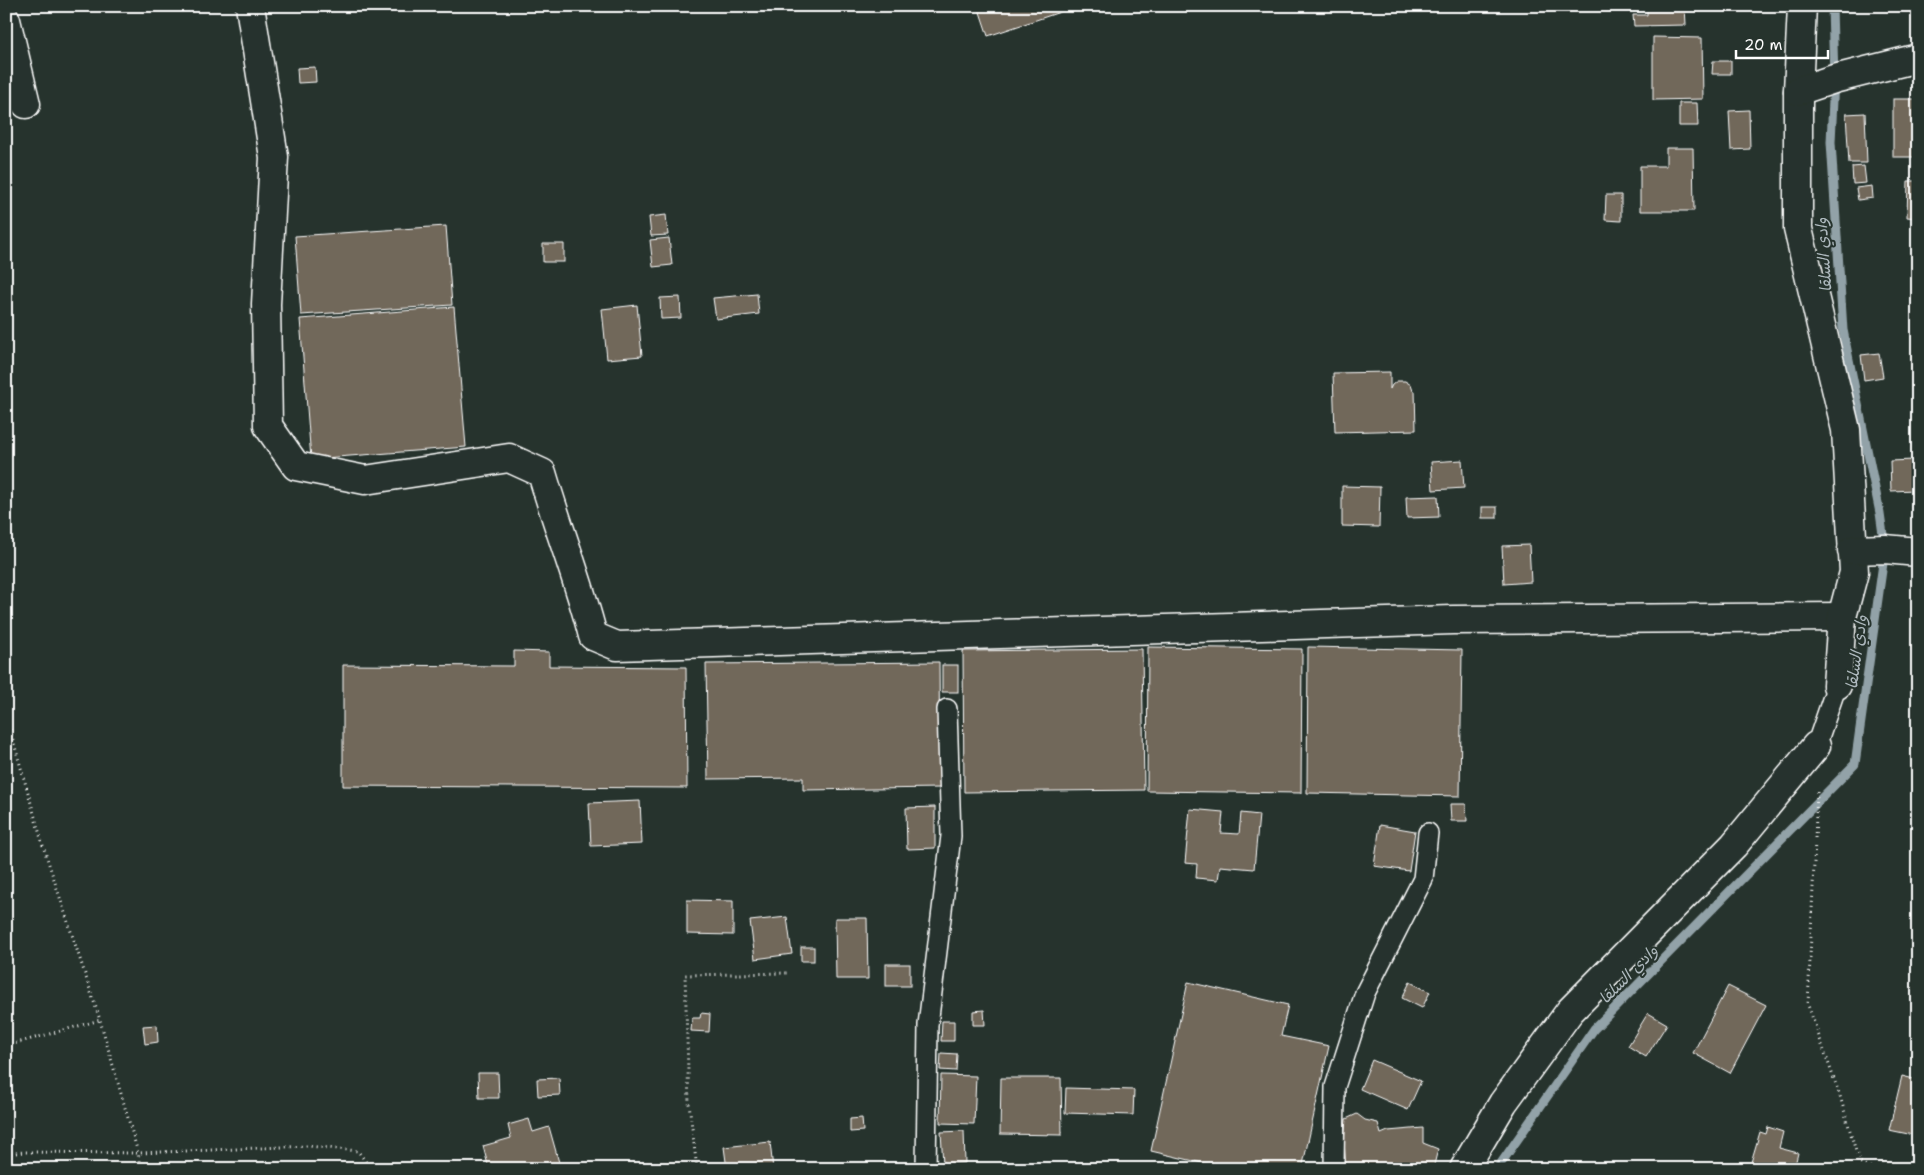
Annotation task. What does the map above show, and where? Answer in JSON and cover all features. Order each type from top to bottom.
[{"type":"street","points":[[250,6],[274,157],[266,304],[268,426],[296,466],[365,480],[509,458],[542,473],[593,636],[617,646],[1453,620],[1842,617]]},
{"type":"street","points":[[1802,6],[1798,91],[1798,229],[1846,430],[1854,572],[1842,617],[1838,685]]},
{"type":"street","points":[[6,20],[26,104]]},
{"type":"street","points":[[1798,91],[1834,79],[1918,58]]},
{"type":"street","points":[[1852,550],[1885,549],[1918,552]]},
{"type":"street","points":[[1464,1169],[1503,1103],[1570,1011],[1734,845],[1816,746]]},
{"type":"lane","points":[[1816,746],[1838,685]]},
{"type":"lane","points":[[926,1169],[928,1025],[951,836],[947,709]]},
{"type":"lane","points":[[1334,1169],[1335,1087],[1365,993],[1423,879],[1428,833]]},
{"type":"path","points":[[6,159],[12,186],[6,209]]},
{"type":"path","points":[[6,715],[44,849],[100,1020],[138,1153],[140,1169]]},
{"type":"path","points":[[1816,746],[1817,787],[1808,1005],[1840,1096],[1860,1169]]},
{"type":"path","points":[[697,1169],[689,1103],[685,975],[787,973]]},
{"type":"path","points":[[6,1046],[100,1020]]},
{"type":"path","points":[[6,1154],[24,1152],[138,1153],[308,1146],[358,1151],[371,1169]]},
{"type":"path","points":[[1859,1162],[1874,1169]]},
{"type":"building","points":[[978,6],[1078,6],[988,36]]},
{"type":"building","points":[[1647,6],[1685,6],[1686,25],[1634,26],[1633,15],[1647,15]]},
{"type":"building","points":[[1653,37],[1702,38],[1703,99],[1653,100]]},
{"type":"building","points":[[1713,61],[1731,61],[1731,74],[1712,74]]},
{"type":"building","points":[[315,67],[316,82],[298,83],[297,68]]},
{"type":"building","points":[[1893,99],[1918,99],[1918,157],[1893,157]]},
{"type":"building","points":[[1679,103],[1697,103],[1698,126],[1679,126]]},
{"type":"building","points":[[1749,110],[1750,149],[1731,150],[1729,111]]},
{"type":"building","points":[[1865,113],[1867,163],[1849,163],[1846,114]]},
{"type":"building","points":[[1666,148],[1693,148],[1694,211],[1640,211],[1640,166],[1666,166]]},
{"type":"building","points":[[1864,166],[1866,183],[1853,184],[1852,167]]},
{"type":"building","points":[[1908,181],[1918,181],[1918,218],[1907,217]]},
{"type":"building","points":[[1872,186],[1873,198],[1858,200],[1856,188]]},
{"type":"building","points":[[1606,195],[1621,195],[1621,221],[1605,220]]},
{"type":"building","points":[[666,215],[668,235],[651,236],[649,217]]},
{"type":"building","points":[[446,226],[452,305],[301,315],[295,236]]},
{"type":"building","points":[[669,238],[672,265],[653,267],[650,240]]},
{"type":"building","points":[[543,244],[564,244],[564,262],[543,262]]},
{"type":"building","points":[[757,294],[759,314],[716,319],[713,298]]},
{"type":"building","points":[[680,297],[681,318],[661,319],[660,298]]},
{"type":"building","points":[[637,305],[642,356],[607,359],[602,309]]},
{"type":"building","points":[[454,307],[466,447],[311,459],[300,319]]},
{"type":"building","points":[[1879,353],[1883,377],[1864,380],[1861,355]]},
{"type":"building","points":[[1390,372],[1390,389],[1397,381],[1405,381],[1415,391],[1416,430],[1335,432],[1333,373]]},
{"type":"building","points":[[1462,460],[1464,488],[1433,490],[1431,462]]},
{"type":"building","points":[[1914,460],[1915,490],[1891,491],[1890,461]]},
{"type":"building","points":[[1342,486],[1380,487],[1379,527],[1342,526]]},
{"type":"building","points":[[1438,496],[1439,517],[1407,518],[1406,497]]},
{"type":"building","points":[[1482,507],[1497,507],[1497,518],[1482,518]]},
{"type":"building","points":[[1529,545],[1531,582],[1504,584],[1502,546]]},
{"type":"building","points":[[1148,647],[1302,649],[1301,793],[1147,791]]},
{"type":"building","points":[[1308,647],[1462,650],[1460,796],[1307,793]]},
{"type":"building","points":[[1142,649],[1144,790],[964,792],[963,651]]},
{"type":"building","points":[[514,651],[549,652],[549,666],[686,667],[687,788],[343,786],[343,665],[514,666]]},
{"type":"building","points":[[939,662],[940,788],[803,790],[803,778],[708,779],[706,664]]},
{"type":"building","points":[[942,665],[958,665],[958,692],[942,692]]},
{"type":"building","points":[[640,801],[642,844],[591,846],[589,803]]},
{"type":"building","points":[[1450,804],[1466,804],[1467,821],[1451,821]]},
{"type":"building","points":[[935,807],[935,848],[907,849],[906,808]]},
{"type":"building","points":[[1190,809],[1223,812],[1221,833],[1239,834],[1241,813],[1259,815],[1254,869],[1220,866],[1218,880],[1196,878],[1197,864],[1185,863]]},
{"type":"building","points":[[1380,825],[1415,831],[1409,871],[1374,866]]},
{"type":"building","points":[[687,900],[733,901],[733,935],[687,934]]},
{"type":"building","points":[[787,917],[792,954],[755,959],[750,921]]},
{"type":"building","points":[[835,918],[867,918],[868,979],[836,979]]},
{"type":"building","points":[[801,947],[814,947],[814,961],[801,961]]},
{"type":"building","points":[[886,964],[910,964],[910,986],[886,986]]},
{"type":"building","points":[[1188,982],[1288,1005],[1281,1036],[1329,1046],[1302,1169],[1228,1169],[1151,1151]]},
{"type":"building","points":[[1410,982],[1430,992],[1422,1008],[1402,998]]},
{"type":"building","points":[[1728,986],[1766,1005],[1730,1073],[1693,1053]]},
{"type":"building","points":[[984,1010],[985,1025],[973,1025],[973,1011]]},
{"type":"building","points":[[701,1013],[710,1014],[709,1032],[691,1031],[692,1018],[700,1018]]},
{"type":"building","points":[[1648,1013],[1667,1024],[1646,1057],[1628,1046]]},
{"type":"building","points":[[942,1021],[954,1021],[954,1041],[941,1041]]},
{"type":"building","points":[[157,1025],[158,1042],[145,1044],[143,1026]]},
{"type":"building","points":[[941,1053],[957,1054],[956,1071],[940,1070]]},
{"type":"building","points":[[1372,1060],[1421,1081],[1408,1110],[1360,1089]]},
{"type":"building","points":[[478,1073],[498,1073],[499,1098],[479,1098]]},
{"type":"building","points":[[941,1075],[976,1076],[974,1124],[940,1123]]},
{"type":"building","points":[[1902,1076],[1918,1080],[1918,1136],[1889,1130]]},
{"type":"building","points":[[559,1078],[560,1095],[538,1096],[537,1079]]},
{"type":"building","points":[[1001,1078],[1061,1078],[1062,1135],[1000,1134]]},
{"type":"building","points":[[1066,1088],[1134,1090],[1133,1115],[1065,1113]]},
{"type":"building","points":[[1357,1114],[1365,1120],[1378,1123],[1381,1134],[1388,1131],[1423,1128],[1423,1143],[1438,1149],[1433,1169],[1346,1169],[1344,1141],[1346,1119]]},
{"type":"building","points":[[862,1118],[863,1131],[850,1132],[850,1119]]},
{"type":"building","points":[[529,1119],[533,1132],[549,1127],[560,1166],[550,1169],[489,1169],[483,1146],[511,1138],[508,1125]]},
{"type":"building","points":[[1768,1127],[1783,1132],[1779,1148],[1798,1153],[1794,1169],[1783,1166],[1782,1169],[1749,1169],[1760,1132],[1766,1134]]},
{"type":"building","points":[[964,1131],[965,1163],[943,1164],[941,1132]]},
{"type":"building","points":[[770,1142],[773,1169],[727,1169],[724,1147]]},
{"type":"building","points":[[915,1163],[915,1169],[896,1169],[896,1164]]},
{"type":"waterway","name":"وادي السلقا","points":[[1497,1169],[1594,1029],[1855,764],[1885,549],[1880,513],[1843,330],[1831,142],[1834,79],[1832,6]]}]
